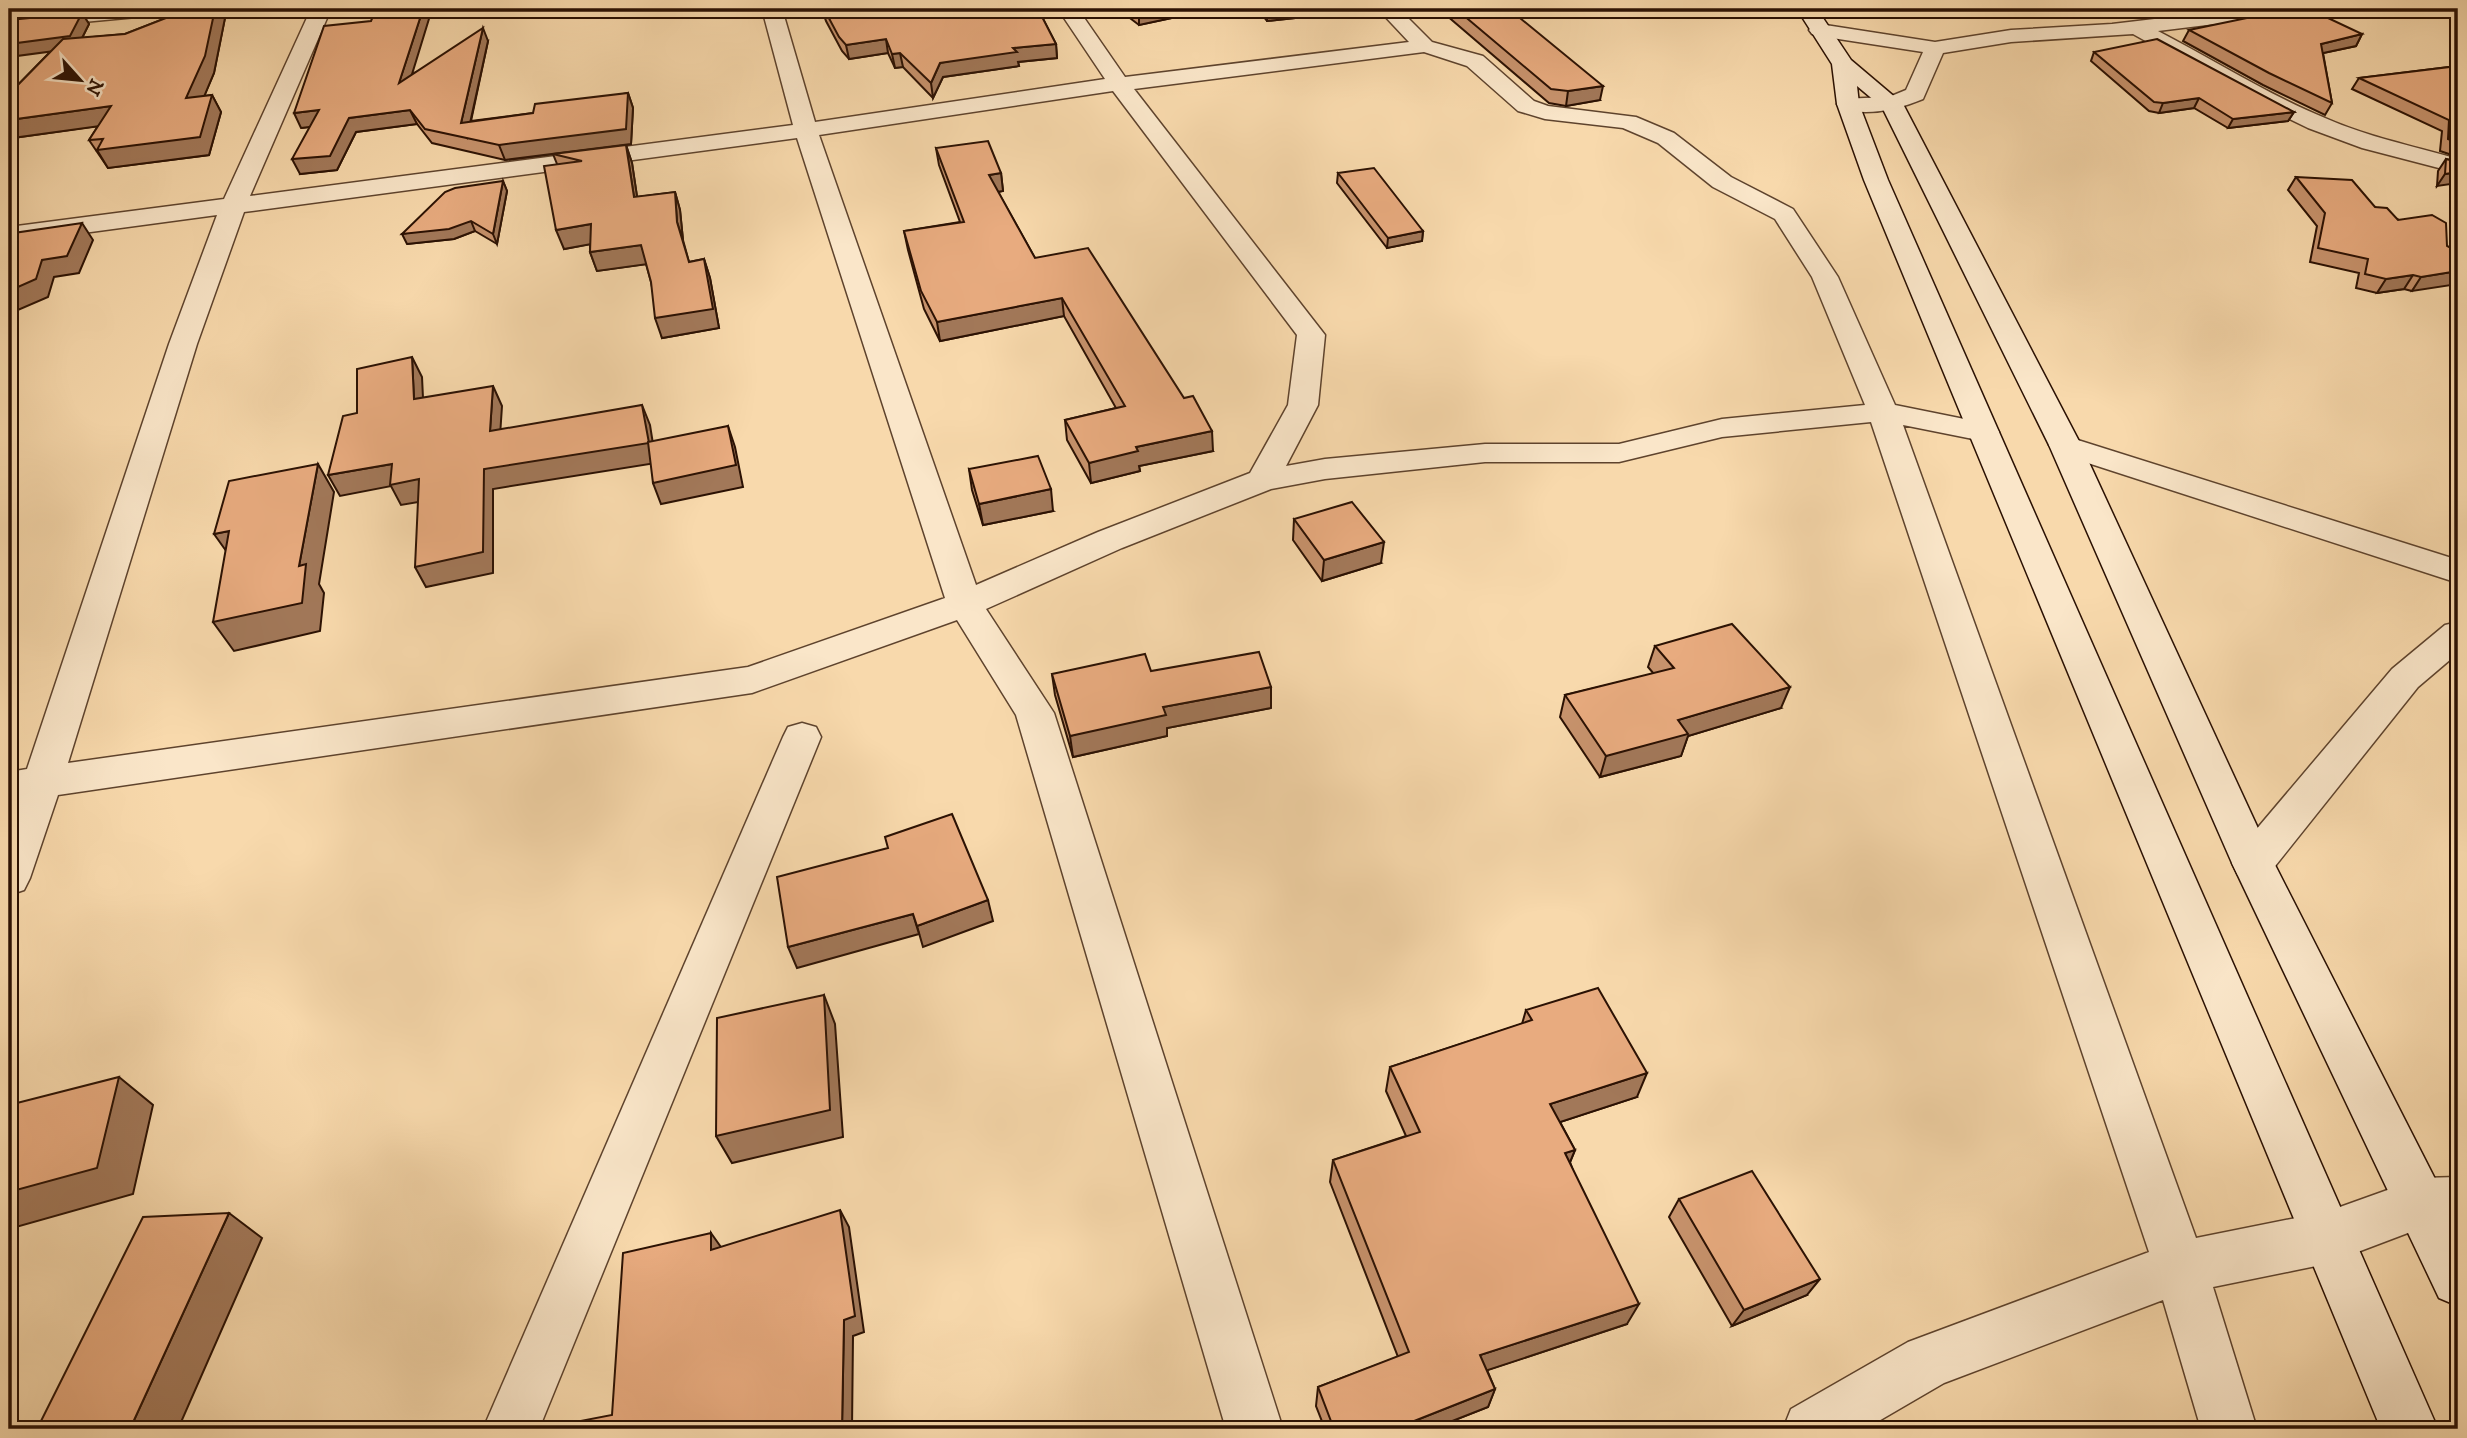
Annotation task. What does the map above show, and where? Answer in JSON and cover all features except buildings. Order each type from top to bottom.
[{"type":"street","points":[[9,23],[158,9]]},
{"type":"street","points":[[9,878],[183,344],[234,204],[321,9]]},
{"type":"street","points":[[772,9],[806,131],[965,604],[1035,713],[1255,1429]]},
{"type":"street","points":[[1069,9],[1119,84],[1311,335],[1303,405],[1263,480]]},
{"type":"street","points":[[1388,9],[1425,46]]},
{"type":"street","points":[[1807,9],[1843,64],[1892,104],[2065,445],[2252,863],[2440,1203],[2458,1279]]},
{"type":"street","points":[[2101,9],[2194,56],[2256,94],[2343,134],[2456,166]]},
{"type":"street","points":[[1819,30],[1935,48],[2011,36],[2137,27],[2288,9]]},
{"type":"street","points":[[9,235],[806,131],[1119,84],[1425,46],[1475,61],[1526,106],[1545,112],[1628,122],[1666,138],[1722,183],[1784,214],[1825,277],[1883,412],[2180,1267],[2229,1429]]},
{"type":"street","points":[[1848,104],[1892,104],[1915,94],[1935,48]]},
{"type":"street","points":[[1843,64],[1848,104],[1876,180],[2326,1238],[2410,1429]]},
{"type":"street","points":[[9,787],[752,680],[965,604],[1110,540],[1263,480],[1325,468],[1485,453],[1619,453],[1722,428],[1883,412],[1983,432]]},
{"type":"street","points":[[2065,445],[2458,572]]},
{"type":"street","points":[[2252,863],[2405,678],[2458,634]]},
{"type":"street","points":[[511,1429],[802,737]]},
{"type":"street","points":[[1811,1429],[1928,1362],[2180,1267],[2326,1238],[2440,1203]]}]
